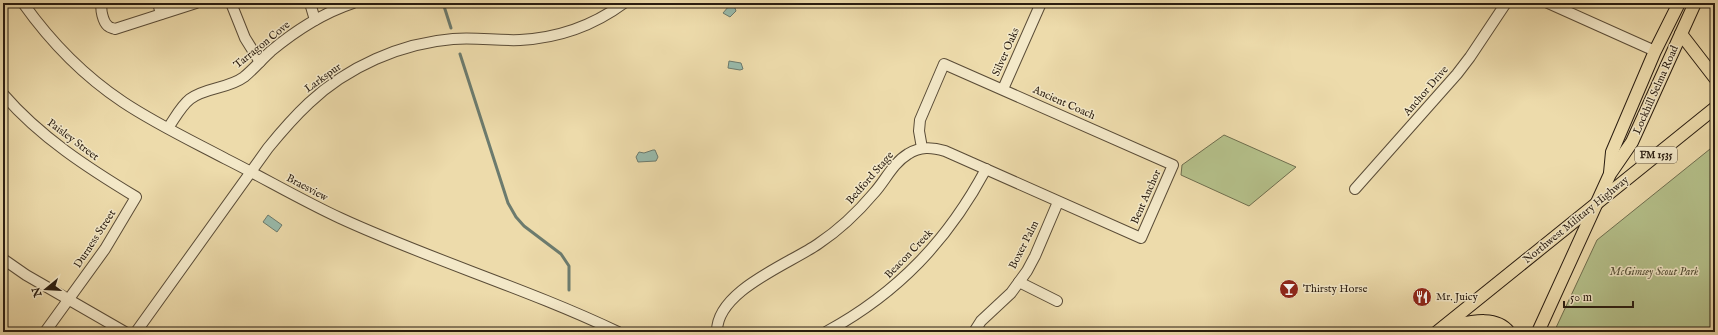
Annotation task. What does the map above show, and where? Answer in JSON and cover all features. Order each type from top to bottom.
[{"type":"main road","name":"Lockhill Selma Road","points":[[1610,174],[1612,152],[1655,51],[1679,3]]},
{"type":"main road","name":"Lockhill Selma Road","points":[[1538,332],[1610,174],[1632,142],[1695,3]]},
{"type":"main road","points":[[1681,34],[1715,78]]},
{"type":"main road","points":[[1652,97],[1652,86],[1660,66],[1659,56],[1655,51]]},
{"type":"main road","name":"Northwest Military Highway","points":[[1440,330],[1715,108]]},
{"type":"main road","points":[[1440,330],[1484,321],[1494,321],[1502,325],[1509,332]]},
{"type":"street","name":"Braesview","points":[[23,3],[33,18],[60,49],[90,77],[123,102],[168,128],[307,202],[341,218],[501,282],[618,332]]},
{"type":"street","points":[[102,3],[100,7],[106,23],[108,26],[115,29],[196,3]]},
{"type":"street","points":[[158,3],[161,14]]},
{"type":"street","points":[[231,3],[245,38],[260,62]]},
{"type":"street","points":[[310,3],[315,20]]},
{"type":"street","name":"Tarragon Cove","points":[[168,128],[178,112],[189,100],[195,96],[232,84],[243,77],[294,33],[315,20],[353,3]]},
{"type":"street","name":"Larkspur","points":[[136,332],[268,148],[290,121],[309,102],[352,71],[376,59],[414,46],[451,39],[474,37],[519,40],[560,34],[593,22],[624,3]]},
{"type":"street","name":"Silver Oaks","points":[[1003,89],[1041,3]]},
{"type":"street","name":"Anchor Drive","points":[[1355,189],[1457,74],[1506,3]]},
{"type":"street","points":[[1548,3],[1655,51]]},
{"type":"street","name":"Ancient Coach","points":[[922,148],[920,120],[944,64],[1173,165]]},
{"type":"street","name":"Paisley Street","points":[[3,94],[13,106],[50,140],[136,197]]},
{"type":"street","points":[[922,148],[935,148],[945,151],[1058,202]]},
{"type":"street","name":"Bedford Stage","points":[[717,332],[717,324],[721,316],[732,300],[746,286],[768,272],[796,258],[841,227],[875,193],[897,164],[910,153],[922,148]]},
{"type":"street","name":"Bent Anchor","points":[[1058,202],[1141,238],[1173,165]]},
{"type":"street","name":"Beacon Creek","points":[[826,332],[866,308],[916,267],[957,218],[986,169]]},
{"type":"street","name":"Durness Street","points":[[46,332],[105,249],[136,197]]},
{"type":"street","name":"Boxer Palm","points":[[974,332],[981,321],[1011,293],[1035,256],[1058,202]]},
{"type":"street","points":[[3,259],[26,275],[125,332]]},
{"type":"street","points":[[1018,282],[1057,301]]},
{"type":"green space","points":[[1224,135],[1296,167],[1249,206],[1181,175],[1182,165]]},
{"type":"green space","name":"McGimsey Scout Park","points":[[1715,145],[1715,332],[1554,332],[1597,240]]},
{"type":"shaded area","points":[[729,6],[735,8],[736,11],[730,17],[723,13]]},
{"type":"shaded area","points":[[729,61],[741,63],[743,69],[728,68]]},
{"type":"shaded area","points":[[655,150],[658,157],[656,161],[638,162],[636,157],[639,152],[644,153]]},
{"type":"shaded area","points":[[268,215],[282,225],[277,232],[263,222]]},
{"type":"waterway","points":[[443,3],[451,28]]},
{"type":"waterway","points":[[460,54],[508,203],[516,217],[524,226],[561,254],[569,266],[569,290]]},
{"type":"place","name":"Thirsty Horse","points":[[1289,289]]},
{"type":"place","name":"Mr. Juicy","points":[[1422,297]]}]
